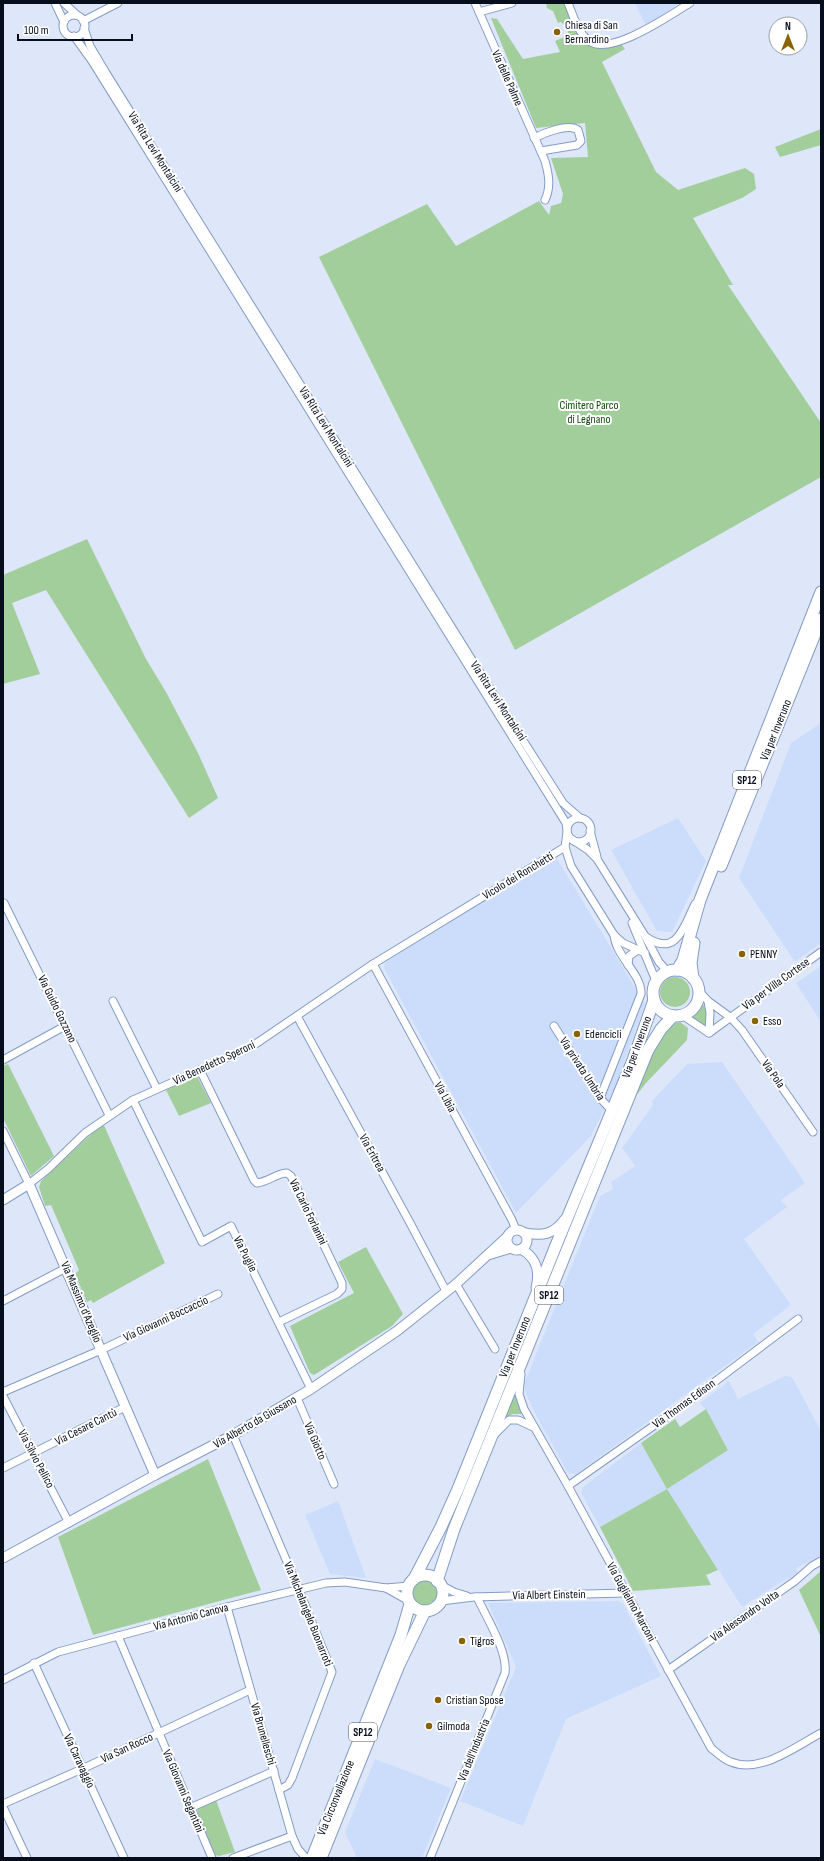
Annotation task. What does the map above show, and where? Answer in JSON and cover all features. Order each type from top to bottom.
[{"type":"main road","name":"Via per Inveruno","points":[[672,971],[682,960],[695,914],[708,879],[821,592]]},
{"type":"main road","name":"Via per Inveruno","points":[[693,978],[692,950],[704,909],[821,619]]},
{"type":"main road","points":[[672,971],[683,971],[693,978],[699,992],[695,1006],[678,1016],[661,1011],[652,994],[656,981],[672,971]]},
{"type":"main road","name":"Via per Inveruno","points":[[411,1582],[450,1508],[633,1060],[654,1000]]},
{"type":"main road","name":"Via per Inveruno","points":[[439,1583],[449,1540],[648,1050],[660,1029],[678,1016]]},
{"type":"main road","points":[[424,1576],[429,1576],[439,1583],[442,1591],[441,1601],[434,1608],[424,1611],[414,1608],[410,1603],[407,1591],[411,1582],[424,1576]]},
{"type":"main road","name":"Via Circonvallazione","points":[[312,1858],[401,1635],[410,1603]]},
{"type":"main road","name":"Via Circonvallazione","points":[[321,1858],[399,1665],[424,1611]]},
{"type":"street","points":[[55,3],[64,22],[64,31],[68,35],[74,36],[82,33],[84,25],[118,3]]},
{"type":"street","points":[[64,3],[77,15],[84,25]]},
{"type":"street","name":"Via delle Palme","points":[[475,3],[548,170],[549,184],[544,200]]},
{"type":"street","points":[[479,12],[512,3]]},
{"type":"street","points":[[568,3],[585,38],[590,42],[597,44],[620,41],[690,3]]},
{"type":"street","points":[[64,22],[69,16],[77,15]]},
{"type":"street","name":"Via Rita Levi Montalcini","points":[[84,25],[90,46],[106,73],[487,684],[564,803],[580,818]]},
{"type":"street","name":"Via Rita Levi Montalcini","points":[[74,36],[92,61],[562,816],[566,823],[567,830]]},
{"type":"street","points":[[534,138],[549,131],[571,127],[578,130],[581,141],[577,146],[541,152]]},
{"type":"street","points":[[597,859],[586,821],[580,818],[570,822],[567,830],[565,847],[571,866],[614,935],[623,943],[641,952]]},
{"type":"street","points":[[567,830],[573,840],[588,850],[597,859],[645,936],[659,962],[672,971]]},
{"type":"street","points":[[573,840],[584,840],[590,831]]},
{"type":"street","name":"Vicolo dei Ronchetti","points":[[470,904],[565,847]]},
{"type":"street","name":"Via per Inveruno","points":[[645,936],[653,942],[665,944],[672,942],[680,936],[700,892],[708,879]]},
{"type":"street","name":"Via Guido Gozzano","points":[[4,903],[109,1115]]},
{"type":"street","name":"Via Benedetto Speroni","points":[[3,1200],[30,1184],[48,1169],[85,1133],[109,1115],[133,1100],[251,1047],[373,964],[470,904]]},
{"type":"street","points":[[625,906],[641,952],[656,981]]},
{"type":"street","points":[[600,1098],[641,994],[641,986],[618,950],[614,935]]},
{"type":"street","points":[[628,966],[629,956],[641,952]]},
{"type":"street","name":"Via per Villa Cortese","points":[[709,1033],[821,952]]},
{"type":"street","name":"Via Libia","points":[[373,964],[512,1220],[520,1231]]},
{"type":"street","name":"Via per Villa Cortese","points":[[699,992],[708,1001],[730,1017]]},
{"type":"street","points":[[113,1001],[158,1089]]},
{"type":"street","points":[[678,1016],[709,1033],[710,1013],[708,1001]]},
{"type":"street","name":"Via Eritrea","points":[[297,1016],[410,1221],[446,1291]]},
{"type":"street","name":"Via Pola","points":[[730,1017],[742,1030],[814,1132]]},
{"type":"street","points":[[3,1060],[65,1026]]},
{"type":"street","name":"Via privata Umbria","points":[[554,1026],[600,1098],[612,1111]]},
{"type":"street","name":"Via Carlo Forlanini","points":[[200,1070],[254,1180],[257,1183],[262,1183],[282,1173],[288,1173],[291,1176],[342,1283],[342,1289],[337,1294],[280,1322]]},
{"type":"street","name":"Via Puglie","points":[[133,1100],[202,1242],[231,1226],[280,1322],[311,1389]]},
{"type":"street","name":"Via Massimo d'Azeglio","points":[[3,1131],[30,1184],[155,1475]]},
{"type":"street","points":[[520,1231],[527,1242],[521,1248],[516,1250],[511,1248],[507,1242],[508,1236],[511,1232],[520,1231],[540,1236],[547,1234],[560,1226],[571,1209]]},
{"type":"street","name":"Via Alberto da Giussano","points":[[3,1558],[155,1475],[233,1435],[297,1398],[396,1331],[456,1284],[508,1236]]},
{"type":"street","name":"Via Alberto da Giussano","points":[[487,1255],[511,1248]]},
{"type":"street","points":[[521,1248],[534,1259],[537,1266],[538,1279],[534,1302]]},
{"type":"street","points":[[3,1301],[66,1268]]},
{"type":"street","points":[[456,1284],[495,1349]]},
{"type":"street","name":"Via Giovanni Boccaccio","points":[[3,1392],[101,1350],[218,1294]]},
{"type":"street","name":"Via Thomas Edison","points":[[568,1486],[696,1396],[798,1319]]},
{"type":"street","name":"Via Guglielmo Marconi","points":[[530,1343],[520,1379],[519,1394],[524,1409],[568,1486],[711,1748],[730,1762],[752,1765],[770,1760],[821,1733]]},
{"type":"street","name":"Via Silvio Pellico","points":[[3,1396],[69,1523]]},
{"type":"street","name":"Via Giotto","points":[[297,1398],[334,1484]]},
{"type":"street","name":"Via Cesare Cantù","points":[[3,1468],[125,1407]]},
{"type":"street","points":[[488,1444],[501,1427],[509,1420],[522,1421],[534,1427]]},
{"type":"street","name":"Via Michelangelo Buonarroti","points":[[233,1435],[332,1672],[292,1778],[288,1784],[279,1790]]},
{"type":"street","name":"Via Alessandro Volta","points":[[668,1670],[796,1581],[812,1566],[821,1561]]},
{"type":"street","name":"Via Antonio Canova","points":[[3,1680],[58,1652],[227,1607],[326,1583],[345,1582],[386,1588],[411,1582]]},
{"type":"street","name":"Via Albert Einstein","points":[[439,1583],[454,1592],[474,1597]]},
{"type":"street","name":"Via Antonio Canova","points":[[386,1588],[410,1603]]},
{"type":"street","name":"Via Albert Einstein","points":[[441,1601],[474,1597],[626,1593]]},
{"type":"street","name":"Via dell'Industria","points":[[430,1858],[505,1673],[506,1665],[503,1655],[474,1597]]},
{"type":"street","name":"Via Brunelleschi","points":[[227,1607],[292,1836],[298,1849],[306,1858]]},
{"type":"street","name":"Via Giovanni Segantini","points":[[118,1636],[158,1734],[212,1858]]},
{"type":"street","name":"Via Caravaggio","points":[[34,1664],[124,1858]]},
{"type":"street","name":"Via San Rocco","points":[[3,1805],[250,1690]]},
{"type":"street","points":[[190,1808],[274,1771]]},
{"type":"street","points":[[3,1805],[27,1858]]},
{"type":"street","points":[[233,1858],[292,1836]]},
{"type":"shaded area","points":[[635,3],[679,3],[646,26]]},
{"type":"shaded area","points":[[821,723],[821,943],[795,962],[739,878],[791,743]]},
{"type":"shaded area","points":[[678,818],[706,861],[672,932],[657,931],[611,850]]},
{"type":"shaded area","points":[[556,857],[645,1004],[614,1090],[591,1136],[516,1213],[384,968],[385,962]]},
{"type":"shaded area","points":[[821,966],[821,1022],[796,983]]},
{"type":"shaded area","points":[[722,1062],[805,1183],[781,1200],[787,1207],[744,1239],[791,1305],[753,1334],[758,1342],[576,1474],[568,1473],[537,1417],[526,1394],[524,1384],[600,1196],[613,1189],[611,1182],[635,1166],[622,1148],[653,1105],[652,1101],[687,1064]]},
{"type":"shaded area","points":[[785,1376],[792,1377],[821,1431],[821,1556],[796,1568],[798,1575],[786,1579],[742,1607],[667,1489],[600,1527],[581,1493],[583,1487],[641,1443],[643,1448],[728,1449],[706,1410],[700,1403],[729,1381],[738,1399]]},
{"type":"shaded area","points":[[338,1501],[366,1578],[330,1574],[305,1515]]},
{"type":"shaded area","points":[[617,1601],[623,1603],[661,1676],[566,1719],[523,1826],[460,1801],[516,1667],[488,1603]]},
{"type":"shaded area","points":[[375,1759],[451,1788],[422,1858],[357,1858],[345,1832]]},
{"type":"green space","name":"Cimitero Parco di Legnano","points":[[546,3],[564,3],[578,33],[589,43],[597,46],[621,44],[625,49],[602,62],[656,172],[678,190],[745,168],[754,174],[756,189],[742,198],[693,218],[733,285],[728,285],[821,423],[821,477],[515,650],[319,257],[427,204],[456,246],[539,201],[549,215],[551,206],[561,203],[563,194],[551,158],[588,157],[585,123],[536,128],[491,18],[497,19],[523,59],[560,52],[555,41],[569,35],[566,27],[561,22],[558,23],[553,11],[547,8]]},
{"type":"green space","points":[[821,129],[821,145],[780,157],[775,147]]},
{"type":"green space","points":[[87,539],[146,659],[166,692],[198,753],[218,798],[189,818],[46,590],[12,603],[40,674],[3,684],[3,575]]},
{"type":"green space","points":[[675,977],[686,981],[690,992],[686,1003],[675,1007],[664,1003],[660,992],[664,981]]},
{"type":"green space","points":[[701,1000],[706,1013],[705,1027],[690,1016],[697,1009]]},
{"type":"green space","points":[[680,1022],[688,1028],[687,1040],[646,1083],[631,1102],[656,1044],[664,1033],[672,1026]]},
{"type":"green space","points":[[8,1064],[54,1156],[31,1176],[3,1118],[3,1066]]},
{"type":"green space","points":[[197,1076],[211,1103],[179,1116],[166,1090]]},
{"type":"green space","points":[[103,1123],[165,1263],[93,1303],[91,1300],[87,1302],[75,1274],[79,1270],[51,1205],[45,1206],[39,1187],[41,1181]]},
{"type":"green space","points":[[366,1247],[403,1314],[392,1326],[314,1375],[310,1373],[290,1326],[354,1293],[338,1262]]},
{"type":"green space","points":[[516,1387],[516,1396],[522,1414],[513,1414],[503,1419]]},
{"type":"green space","points":[[706,1409],[728,1450],[667,1489],[641,1443],[675,1419],[680,1427]]},
{"type":"green space","points":[[208,1459],[261,1590],[93,1635],[58,1537]]},
{"type":"green space","points":[[667,1489],[718,1570],[706,1575],[711,1585],[633,1591],[600,1527]]},
{"type":"green space","points":[[821,1571],[821,1637],[799,1590]]},
{"type":"green space","points":[[425,1581],[434,1584],[437,1593],[434,1602],[425,1605],[416,1602],[413,1593],[416,1584]]},
{"type":"green space","points":[[216,1800],[235,1852],[219,1856],[215,1855],[197,1812],[198,1808]]},
{"type":"place","name":"Chiesa di San Bernardino","points":[[557,32]]},
{"type":"place","name":"PENNY","points":[[742,954]]},
{"type":"place","name":"Esso","points":[[755,1021]]},
{"type":"place","name":"Edencicli","points":[[577,1034]]},
{"type":"place","name":"Tigros","points":[[462,1641]]},
{"type":"place","name":"Cristian Spose","points":[[438,1700]]},
{"type":"place","name":"Gilmoda","points":[[429,1726]]}]
